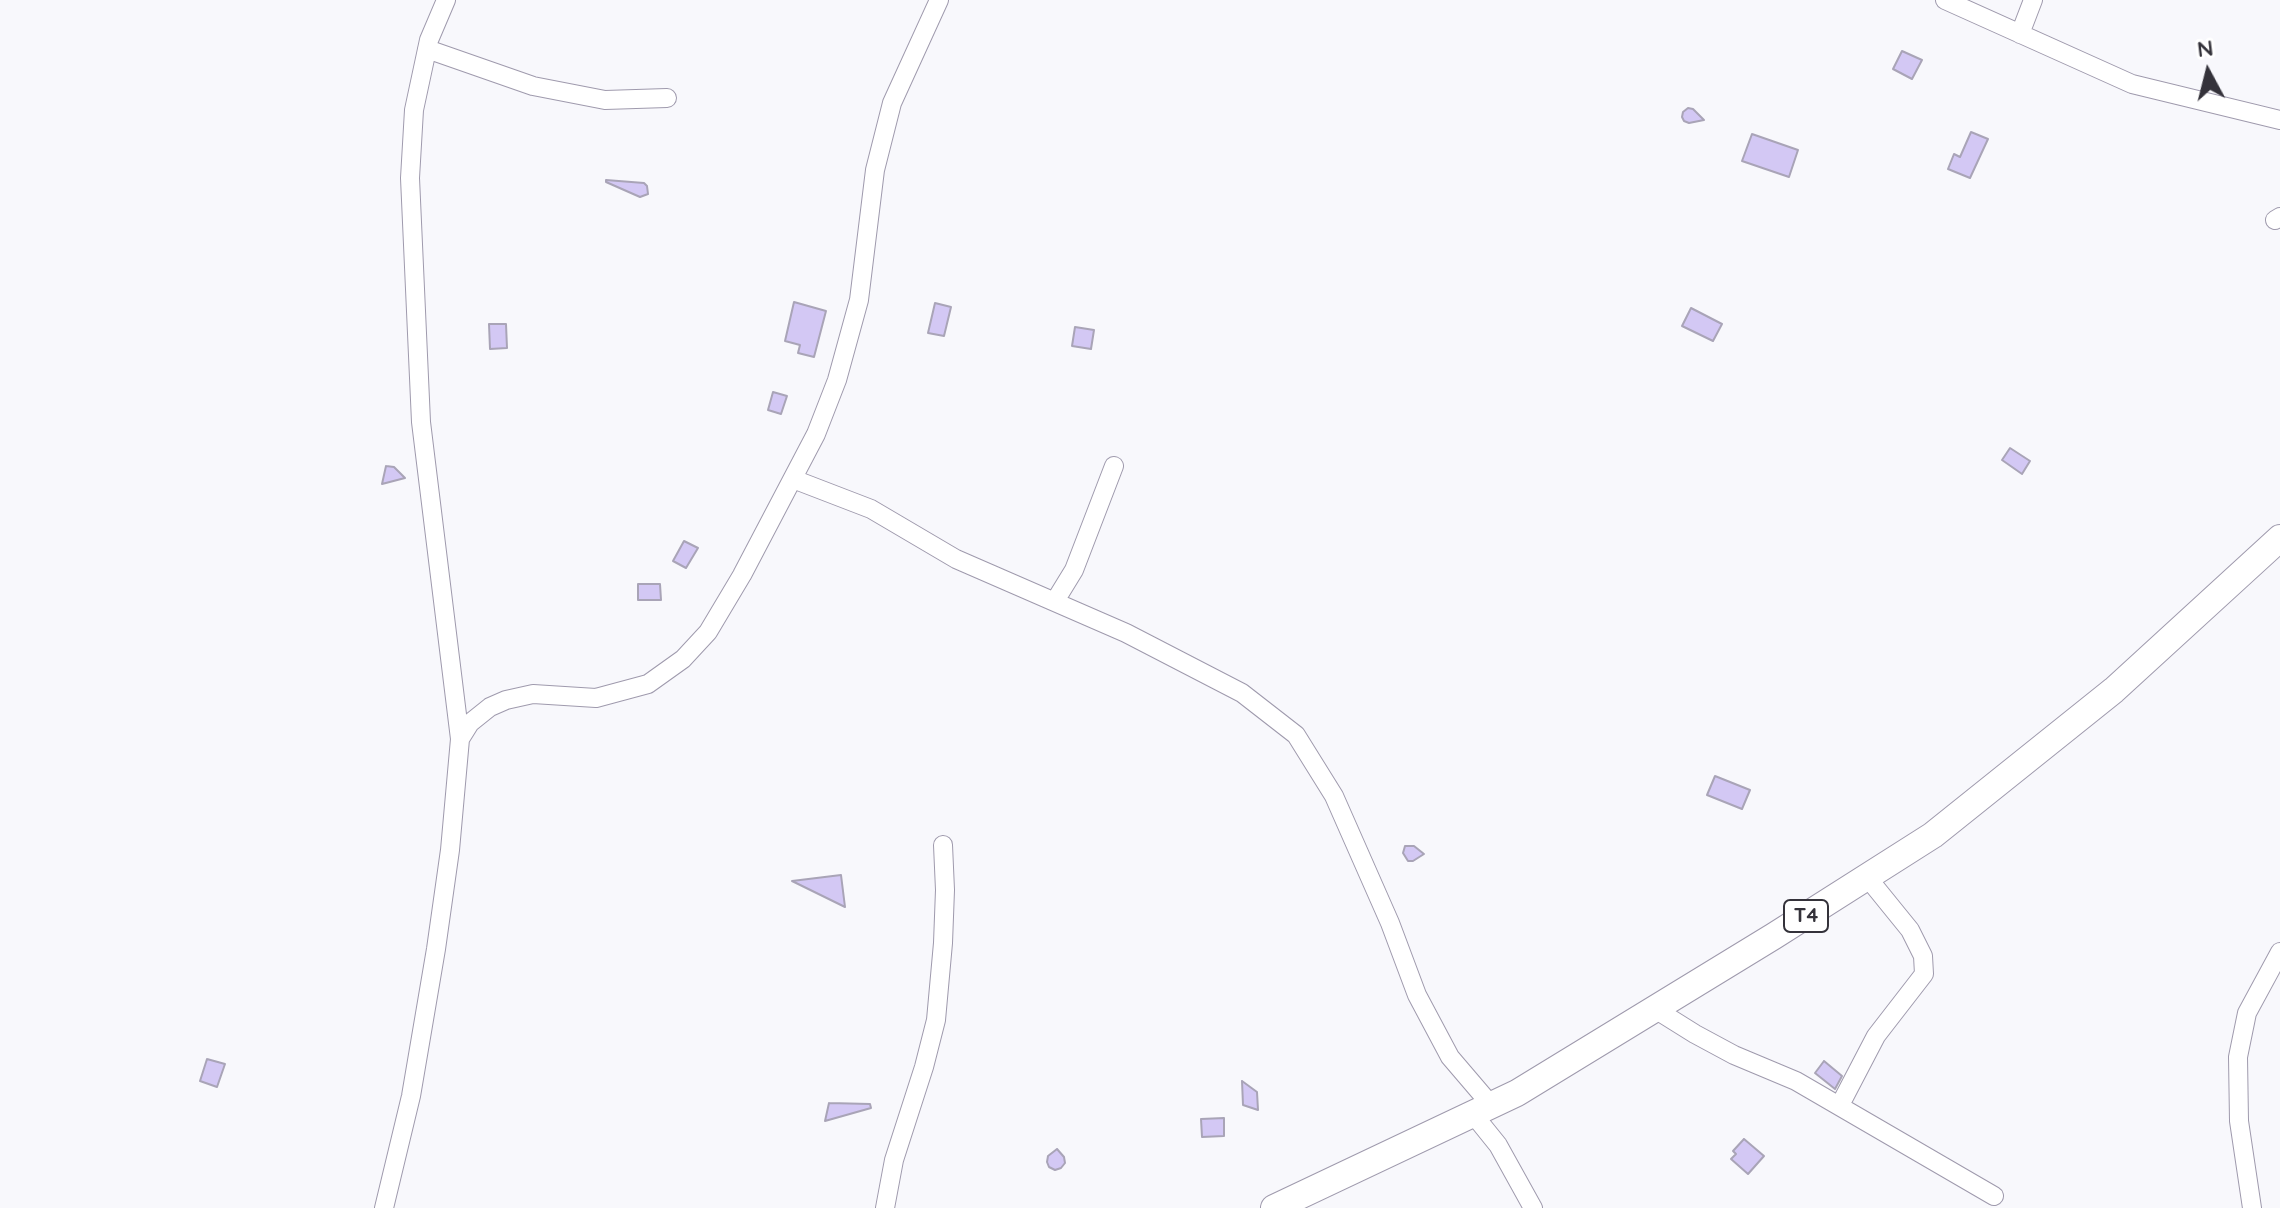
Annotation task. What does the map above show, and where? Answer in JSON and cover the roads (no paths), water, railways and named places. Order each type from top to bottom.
[{"type":"highway","name":"T4","points":[[1274,1208],[1517,1093],[1933,835],[2114,690],[2280,538]]},
{"type":"street","points":[[384,1208],[411,1096],[436,949],[450,850],[460,739],[421,422],[410,178],[414,110],[427,49],[446,0]]},
{"type":"street","points":[[460,739],[470,723],[490,707],[506,700],[533,694],[596,698],[648,684],[683,659],[708,632],[793,479],[822,421],[837,380],[859,300],[875,170],[892,103],[939,0]]},
{"type":"street","points":[[1945,0],[2132,84],[2280,120]]},
{"type":"street","points":[[2020,34],[2033,0]]},
{"type":"street","points":[[427,49],[533,86],[605,100],[667,98]]},
{"type":"street","points":[[1055,601],[1074,570],[1114,466]]},
{"type":"street","points":[[793,479],[871,509],[956,559],[1126,633],[1242,693],[1296,735],[1334,796],[1390,923],[1417,995],[1482,1109],[1533,1208]]},
{"type":"street","points":[[885,1208],[894,1160],[936,1020],[944,903],[943,845]]},
{"type":"street","points":[[1840,1105],[1876,1036],[1924,974],[1923,956],[1910,930],[1867,877]]},
{"type":"street","points":[[2252,1208],[2239,1121],[2238,1057],[2247,1013],[2280,952]]},
{"type":"street","points":[[1655,1009],[1734,1055],[1796,1081],[1840,1105],[1994,1196]]}]
